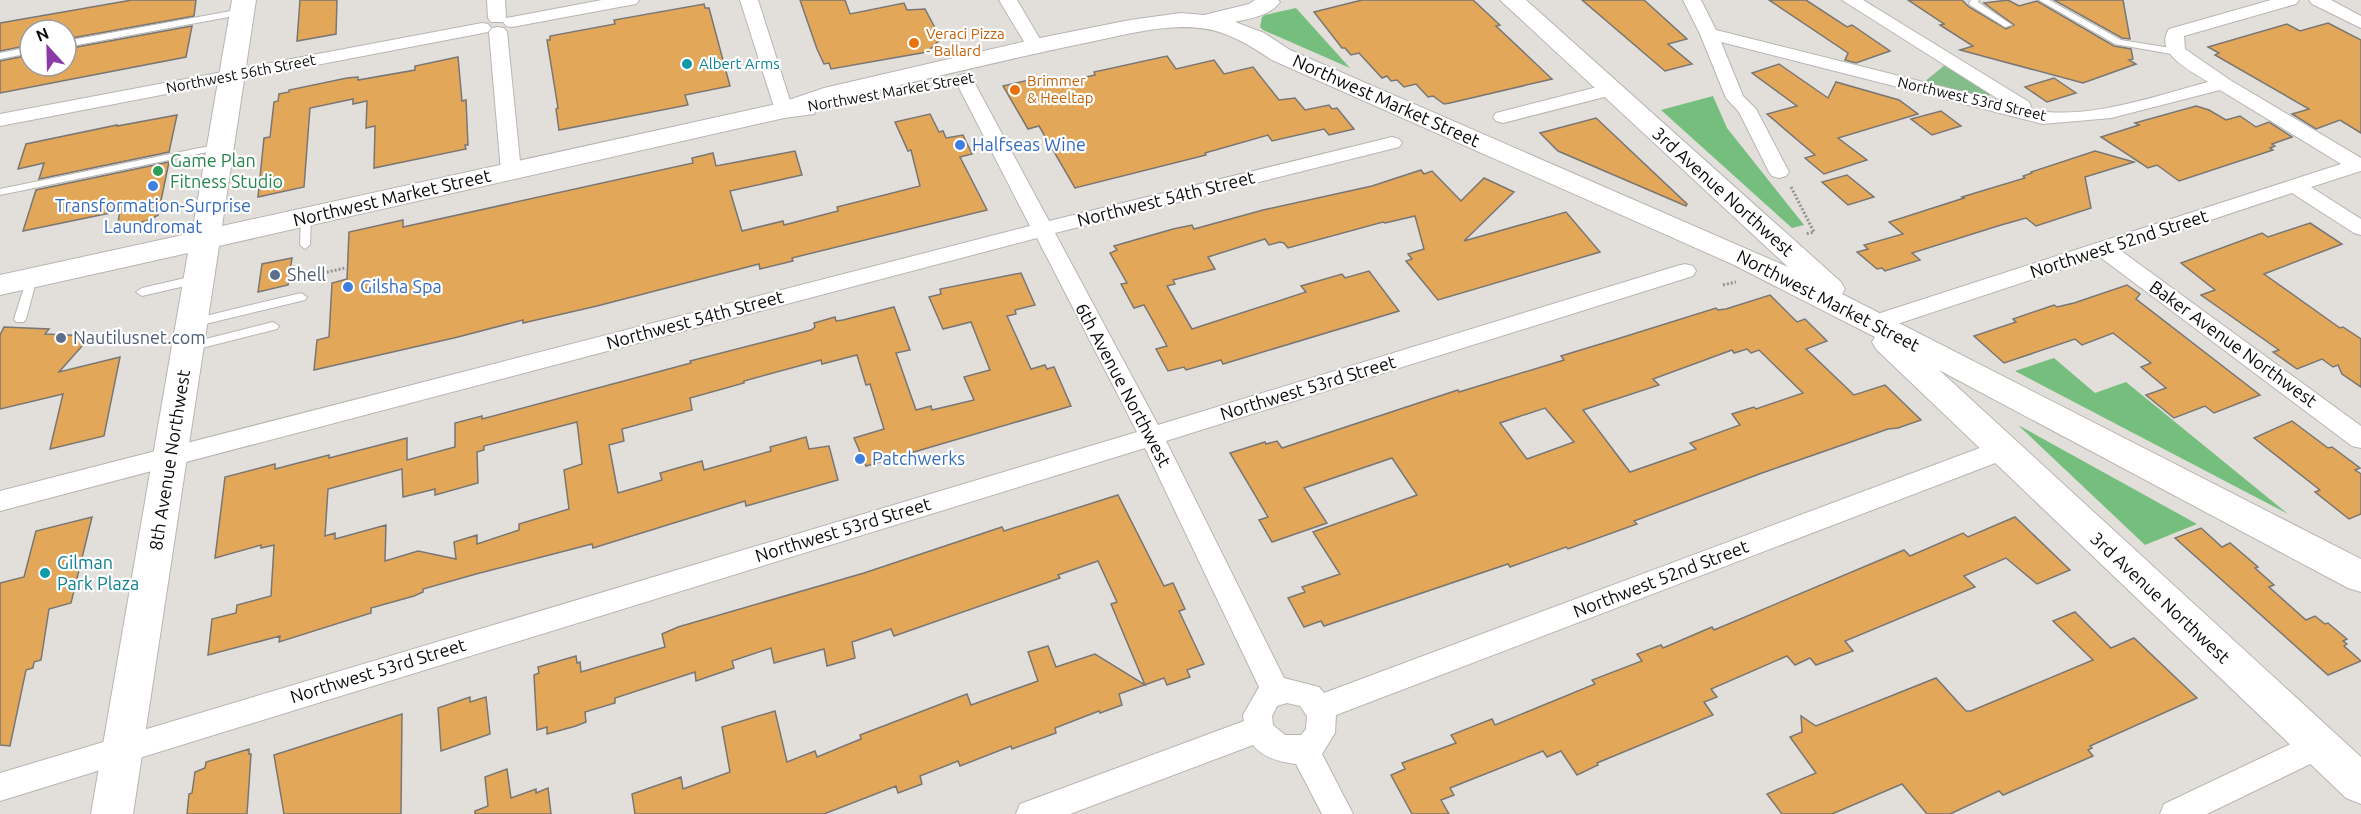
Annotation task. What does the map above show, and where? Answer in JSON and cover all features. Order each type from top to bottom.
[{"type":"main road","name":"3rd Avenue Northwest","points":[[1512,0],[1758,224],[1867,318],[2002,450],[2361,784]]},
{"type":"main road","points":[[1130,27],[1247,1],[1270,1]]},
{"type":"main road","points":[[1092,51],[1135,34],[1257,9],[1270,1]]},
{"type":"main road","name":"8th Avenue Northwest","points":[[112,814],[172,456],[242,6]]},
{"type":"main road","name":"Northwest Market Street","points":[[0,285],[205,240],[306,231],[511,171],[784,110],[833,93],[1035,46],[1130,27],[1180,20],[1219,24],[1255,38],[1281,55],[1742,257],[1867,318],[2361,577]]},
{"type":"main road","name":"Northwest Market Street","points":[[784,110],[842,104],[1153,40],[1177,39],[1233,44],[1281,55]]},
{"type":"main road","points":[[1742,257],[1752,244],[1758,224]]},
{"type":"main road","name":"3rd Avenue Northwest","points":[[1947,361],[1941,371],[1960,410]]},
{"type":"street","points":[[496,0],[511,171]]},
{"type":"street","name":"Northwest 56th Street","points":[[0,120],[630,0]]},
{"type":"street","points":[[749,0],[784,110]]},
{"type":"street","points":[[1008,0],[1035,46]]},
{"type":"street","points":[[1692,0],[1709,34],[1735,98],[1746,109],[1784,178]]},
{"type":"street","points":[[1851,0],[2043,118]]},
{"type":"street","points":[[2290,0],[2175,33],[2174,42],[2177,52],[2223,84],[2359,165]]},
{"type":"street","points":[[2318,0],[2361,23]]},
{"type":"street","name":"Northwest 53rd Street","points":[[1709,34],[2043,118],[2069,119],[2094,116],[2223,84]]},
{"type":"street","points":[[1893,81],[1909,77],[1925,67],[1928,60],[1921,44]]},
{"type":"street","name":"6th Avenue Northwest","points":[[964,80],[1152,437],[1276,692]]},
{"type":"street","points":[[1503,117],[1609,90]]},
{"type":"street","name":"Northwest 54th Street","points":[[0,501],[1041,230],[1392,143]]},
{"type":"street","name":"Northwest 52nd Street","points":[[1867,318],[2104,249],[2359,165]]},
{"type":"street","points":[[2295,186],[2361,228]]},
{"type":"street","name":"Baker Avenue Northwest","points":[[2104,249],[2361,439]]},
{"type":"street","name":"Northwest 53rd Street","points":[[0,787],[1152,437],[1685,271]]},
{"type":"street","name":"Northwest 52nd Street","points":[[1320,708],[2002,450]]},
{"type":"street","points":[[1276,692],[1298,692],[1309,696],[1320,708],[1323,723],[1321,733],[1316,741],[1303,748],[1287,750],[1276,747],[1267,741],[1259,729],[1257,714],[1260,705],[1276,692]]},
{"type":"street","points":[[1031,814],[1259,729]]},
{"type":"street","points":[[2175,814],[2318,745]]},
{"type":"street","points":[[1303,748],[1338,814]]},
{"type":"lane","points":[[1975,0],[1973,3],[2008,25]]},
{"type":"lane","points":[[2043,0],[2118,42],[2177,52]]},
{"type":"lane","points":[[78,41],[242,6]]},
{"type":"lane","points":[[0,56],[18,52]]},
{"type":"lane","points":[[0,192],[219,147]]},
{"type":"lane","points":[[20,319],[32,278]]},
{"type":"lane","points":[[142,292],[200,279]]},
{"type":"lane","points":[[190,335],[301,297]]},
{"type":"lane","points":[[190,335],[273,326]]},
{"type":"path","points":[[1784,178],[1814,232]]},
{"type":"path","points":[[319,274],[345,268]]},
{"type":"green space","points":[[1296,8],[1350,68],[1260,27],[1262,17],[1265,15]]},
{"type":"green space","points":[[1945,65],[1991,94],[1986,98],[1924,82]]},
{"type":"green space","points":[[1713,96],[1727,128],[1804,225],[1792,228],[1661,110]]},
{"type":"green space","points":[[2054,358],[2095,393],[2126,382],[2288,514],[2015,371]]},
{"type":"green space","points":[[2018,425],[2197,524],[2145,545]]},
{"type":"building","points":[[132,0],[196,0],[194,16],[78,37],[78,18],[29,18]]},
{"type":"building","points":[[300,0],[337,0],[336,34],[297,41]]},
{"type":"building","points":[[800,0],[845,0],[850,14],[904,3],[907,10],[925,9],[941,39],[927,52],[831,69],[829,63],[824,64],[817,49]]},
{"type":"building","points":[[1362,0],[1473,0],[1500,25],[1496,26],[1552,79],[1444,104],[1433,96],[1428,97],[1416,84],[1404,87],[1397,80],[1391,81],[1387,76],[1382,78],[1359,53],[1351,55],[1345,48],[1342,48],[1314,12]]},
{"type":"building","points":[[1582,0],[1644,0],[1687,39],[1668,44],[1692,64],[1665,71]]},
{"type":"building","points":[[1769,0],[1806,0],[1847,27],[1852,25],[1890,51],[1856,63],[1845,60],[1848,53]]},
{"type":"building","points":[[1908,0],[1962,0],[1969,7],[2006,29],[2014,25],[1984,3],[2008,0],[2019,6],[2037,1],[2114,46],[2131,49],[2133,59],[2129,60],[2136,64],[2083,83],[1960,50],[1973,46],[1940,25],[1944,24]]},
{"type":"building","points":[[2054,0],[2123,0],[2130,39],[2122,38]]},
{"type":"building","points":[[704,4],[705,8],[709,8],[730,86],[685,95],[688,105],[559,130],[556,109],[558,108],[547,40],[550,40],[550,36],[615,24],[614,20]]},
{"type":"building","points":[[18,20],[18,47],[0,51],[0,23]]},
{"type":"building","points":[[2328,23],[2361,40],[2361,133],[2340,120],[2316,129],[2292,114],[2309,109],[2215,55],[2219,53],[2208,47],[2287,24],[2300,31]]},
{"type":"building","points":[[192,26],[186,57],[78,78],[78,47]]},
{"type":"building","points":[[1167,56],[1176,69],[1214,60],[1224,74],[1253,67],[1279,100],[1295,98],[1305,110],[1329,105],[1332,109],[1337,108],[1354,129],[1329,135],[1324,129],[1272,141],[1268,135],[1205,153],[1206,155],[1075,188],[1039,126],[1028,129],[1003,86],[1047,76],[1052,85],[1095,75],[1094,72]]},
{"type":"building","points":[[18,57],[18,78],[78,78],[0,93],[0,61]]},
{"type":"building","points":[[458,57],[462,101],[466,100],[468,145],[465,145],[466,149],[374,168],[375,126],[366,128],[367,101],[353,104],[353,99],[310,108],[304,187],[258,197],[264,138],[270,137],[274,102],[278,101],[279,94],[347,78],[358,77],[358,80],[415,70],[415,66]]},
{"type":"building","points":[[1779,64],[1828,98],[1836,82],[1899,100],[1918,114],[1838,138],[1867,160],[1824,174],[1805,158],[1815,155],[1767,114],[1797,106],[1752,73]]},
{"type":"building","points":[[2054,78],[2076,93],[2047,102],[2025,87]]},
{"type":"building","points":[[2196,106],[2209,110],[2226,120],[2240,116],[2256,127],[2269,122],[2292,137],[2272,144],[2275,146],[2270,148],[2273,150],[2179,181],[2157,165],[2148,168],[2101,137],[2139,125],[2135,123]]},
{"type":"building","points":[[1941,111],[1961,126],[1932,135],[1911,119]]},
{"type":"building","points":[[930,114],[939,132],[943,131],[946,138],[963,135],[972,154],[960,157],[987,210],[792,258],[793,261],[760,269],[759,264],[597,306],[523,323],[523,320],[314,370],[317,340],[329,337],[332,283],[347,279],[349,232],[403,220],[403,227],[693,163],[692,158],[713,153],[716,166],[795,151],[802,175],[730,191],[742,231],[783,221],[784,225],[838,211],[837,207],[920,186],[911,150],[908,151],[895,122]]},
{"type":"building","points":[[177,115],[169,152],[39,179],[44,163],[18,169],[26,144]]},
{"type":"building","points":[[1596,118],[1687,204],[1686,206],[1558,151],[1540,133]]},
{"type":"building","points":[[2095,151],[2134,162],[2085,177],[2091,208],[2036,226],[2026,218],[2001,225],[1912,253],[1920,260],[1885,271],[1882,268],[1877,269],[1857,252],[1868,249],[1864,245],[1903,234],[1889,222],[2025,178],[2023,176],[2031,172]]},
{"type":"building","points":[[169,162],[158,215],[150,220],[117,228],[120,211],[23,231],[36,190]]},
{"type":"building","points":[[1421,170],[1424,174],[1432,171],[1461,201],[1484,178],[1514,192],[1464,241],[1566,212],[1600,252],[1438,300],[1406,261],[1412,259],[1408,254],[1424,249],[1415,216],[1383,222],[1288,248],[1280,242],[1269,245],[1265,239],[1208,257],[1215,269],[1173,280],[1175,284],[1167,286],[1192,329],[1306,292],[1301,286],[1342,274],[1345,278],[1369,271],[1399,311],[1223,364],[1221,360],[1186,370],[1184,367],[1168,371],[1156,349],[1167,346],[1144,305],[1134,308],[1121,284],[1127,283],[1110,253],[1117,250],[1114,246],[1173,229],[1192,225],[1194,229],[1263,210],[1372,186]]},
{"type":"building","points":[[1847,175],[1874,197],[1848,205],[1822,182]]},
{"type":"building","points":[[2310,223],[2342,244],[2264,274],[2340,328],[2343,327],[2361,339],[2361,387],[2342,374],[2338,365],[2333,367],[2322,359],[2297,369],[2273,352],[2279,350],[2201,295],[2215,290],[2181,263],[2262,233],[2268,237]]},
{"type":"building","name":"Shell","points":[[292,258],[288,285],[258,292],[262,264]]},
{"type":"building","points":[[1021,273],[1035,305],[1015,310],[1016,314],[1007,316],[1031,369],[1045,365],[1047,369],[1054,367],[1071,406],[866,466],[854,438],[884,429],[870,384],[866,385],[857,355],[822,364],[821,360],[744,381],[744,383],[690,398],[692,410],[622,429],[624,441],[609,445],[618,493],[662,480],[660,473],[702,461],[704,470],[771,451],[770,447],[806,437],[809,449],[829,446],[838,480],[746,506],[745,501],[593,548],[592,544],[423,589],[423,592],[414,596],[371,608],[371,613],[279,642],[280,636],[208,655],[212,619],[236,613],[237,605],[271,596],[274,545],[261,548],[261,545],[215,558],[225,477],[275,464],[275,469],[329,455],[329,458],[407,438],[407,460],[455,447],[455,423],[482,416],[482,419],[811,330],[815,327],[814,323],[835,317],[836,321],[843,320],[894,307],[910,350],[896,353],[916,410],[931,406],[932,410],[974,400],[964,377],[990,370],[971,322],[943,329],[929,297],[941,294],[940,289]],"holes":[[[577,422],[582,464],[564,470],[569,509],[519,524],[519,530],[477,544],[477,535],[454,542],[456,559],[418,551],[385,561],[386,525],[335,539],[335,533],[325,536],[328,489],[402,469],[403,497],[435,489],[435,495],[478,483],[477,452],[484,450],[484,446]]]},
{"type":"building","points":[[2127,285],[2140,294],[2136,299],[2260,395],[2214,413],[2205,406],[2174,418],[2146,395],[2166,388],[2141,367],[2151,363],[2113,333],[2082,345],[2075,339],[2004,363],[1974,336],[2016,322],[2013,319],[2054,305],[2057,307],[2074,303]]},
{"type":"building","points":[[1770,295],[1797,322],[1805,319],[1827,341],[1806,349],[1854,395],[1885,385],[1921,420],[1888,429],[1762,473],[1634,521],[1637,524],[1568,549],[1566,547],[1510,567],[1508,564],[1324,626],[1321,621],[1304,627],[1288,598],[1305,592],[1302,587],[1340,574],[1313,532],[1417,495],[1392,458],[1304,488],[1327,523],[1272,542],[1259,520],[1268,517],[1230,453],[1265,442],[1266,444],[1277,441],[1282,448],[1458,390],[1459,392],[1564,360],[1561,356],[1716,308],[1726,309]],"holes":[[[1747,349],[1751,353],[1759,350],[1803,393],[1756,409],[1754,407],[1732,414],[1740,425],[1690,443],[1696,449],[1630,472],[1583,410],[1659,385],[1653,379],[1732,350],[1734,353]],[[1545,408],[1574,442],[1527,459],[1500,423]]]},
{"type":"building","points":[[4,327],[49,329],[45,334],[91,336],[59,372],[120,357],[104,436],[50,449],[63,394],[0,409],[0,335]]},
{"type":"building","points":[[2292,421],[2360,468],[2355,470],[2361,474],[2361,514],[2349,519],[2315,492],[2320,490],[2254,438]]},
{"type":"building","points":[[1118,495],[1164,586],[1173,583],[1185,609],[1179,611],[1204,664],[1187,670],[1190,677],[1167,685],[1164,678],[1145,685],[1111,604],[1117,602],[1098,561],[1058,575],[1060,578],[894,636],[891,629],[852,642],[855,658],[827,666],[824,649],[774,663],[771,648],[732,661],[734,668],[696,681],[695,672],[615,698],[615,703],[585,712],[586,722],[576,726],[547,734],[547,727],[537,730],[534,675],[539,673],[538,667],[576,656],[577,663],[580,662],[581,672],[665,647],[662,634],[678,627],[864,573],[1002,527],[1004,531]]},
{"type":"building","points":[[92,517],[71,603],[49,609],[41,660],[34,662],[33,668],[26,670],[10,746],[0,745],[0,583],[24,577],[36,531]]},
{"type":"building","points":[[2015,517],[2070,570],[2037,584],[2006,558],[1964,576],[1975,587],[1845,641],[1853,651],[1816,665],[1810,658],[1795,665],[1787,656],[1711,689],[1717,697],[1704,702],[1713,715],[1597,763],[1598,765],[1577,775],[1561,751],[1547,757],[1543,751],[1450,788],[1454,795],[1441,800],[1449,814],[1412,814],[1391,775],[1405,769],[1402,763],[1456,743],[1451,735],[1492,719],[1495,725],[1595,684],[1592,680],[1642,661],[1637,654],[1661,645],[1663,648],[1712,627],[1714,630],[1904,550],[1910,556],[1963,533],[1968,537]]},
{"type":"building","points":[[2201,528],[2222,547],[2230,543],[2258,567],[2255,568],[2274,585],[2269,587],[2306,620],[2315,616],[2325,624],[2328,623],[2347,639],[2343,641],[2347,644],[2344,646],[2361,661],[2328,675],[2175,538]]},
{"type":"building","points":[[2075,612],[2111,648],[2134,638],[2197,698],[2090,746],[2092,748],[2088,750],[2093,756],[2003,795],[1999,791],[1950,814],[1927,814],[1902,784],[1832,814],[1782,814],[1767,794],[1816,773],[1790,737],[1802,732],[1801,716],[1816,726],[1936,678],[1966,711],[1971,711],[2093,660],[2053,621]]},
{"type":"building","points":[[1048,646],[1056,667],[1095,654],[1145,685],[1119,694],[1122,705],[1055,728],[1056,733],[1012,749],[1011,746],[960,766],[958,761],[920,776],[922,784],[898,793],[896,786],[824,814],[635,814],[632,794],[681,777],[683,789],[730,772],[722,727],[775,711],[787,762],[815,751],[817,757],[861,739],[860,735],[967,694],[971,705],[1038,681],[1028,652]]},
{"type":"building","points":[[470,697],[470,702],[486,697],[490,734],[441,751],[438,708]]},
{"type":"building","points":[[402,714],[401,814],[284,814],[274,755]]},
{"type":"building","points":[[249,749],[249,754],[251,754],[247,814],[187,814],[195,772],[205,768],[206,762]]},
{"type":"building","points":[[507,769],[511,798],[536,789],[536,793],[548,788],[551,814],[475,814],[475,811],[488,806],[485,777]]},
{"type":"place","name":"Veraci Pizza - Ballard","points":[[914,43]]},
{"type":"place","name":"Albert Arms","points":[[687,64]]},
{"type":"place","name":"Brimmer & Heeltap","points":[[1015,90]]},
{"type":"place","name":"Halfseas Wine","points":[[960,145]]},
{"type":"place","name":"Game Plan Fitness Studio","points":[[158,171]]},
{"type":"place","name":"Transformation-Surprise Laundromat","points":[[153,186]]},
{"type":"place","name":"Shell","points":[[275,275]]},
{"type":"place","name":"Gilsha Spa","points":[[348,287]]},
{"type":"place","name":"Nautilusnet.com","points":[[61,338]]},
{"type":"place","name":"Patchwerks","points":[[860,459]]},
{"type":"place","name":"Gilman Park Plaza","points":[[45,573]]}]
